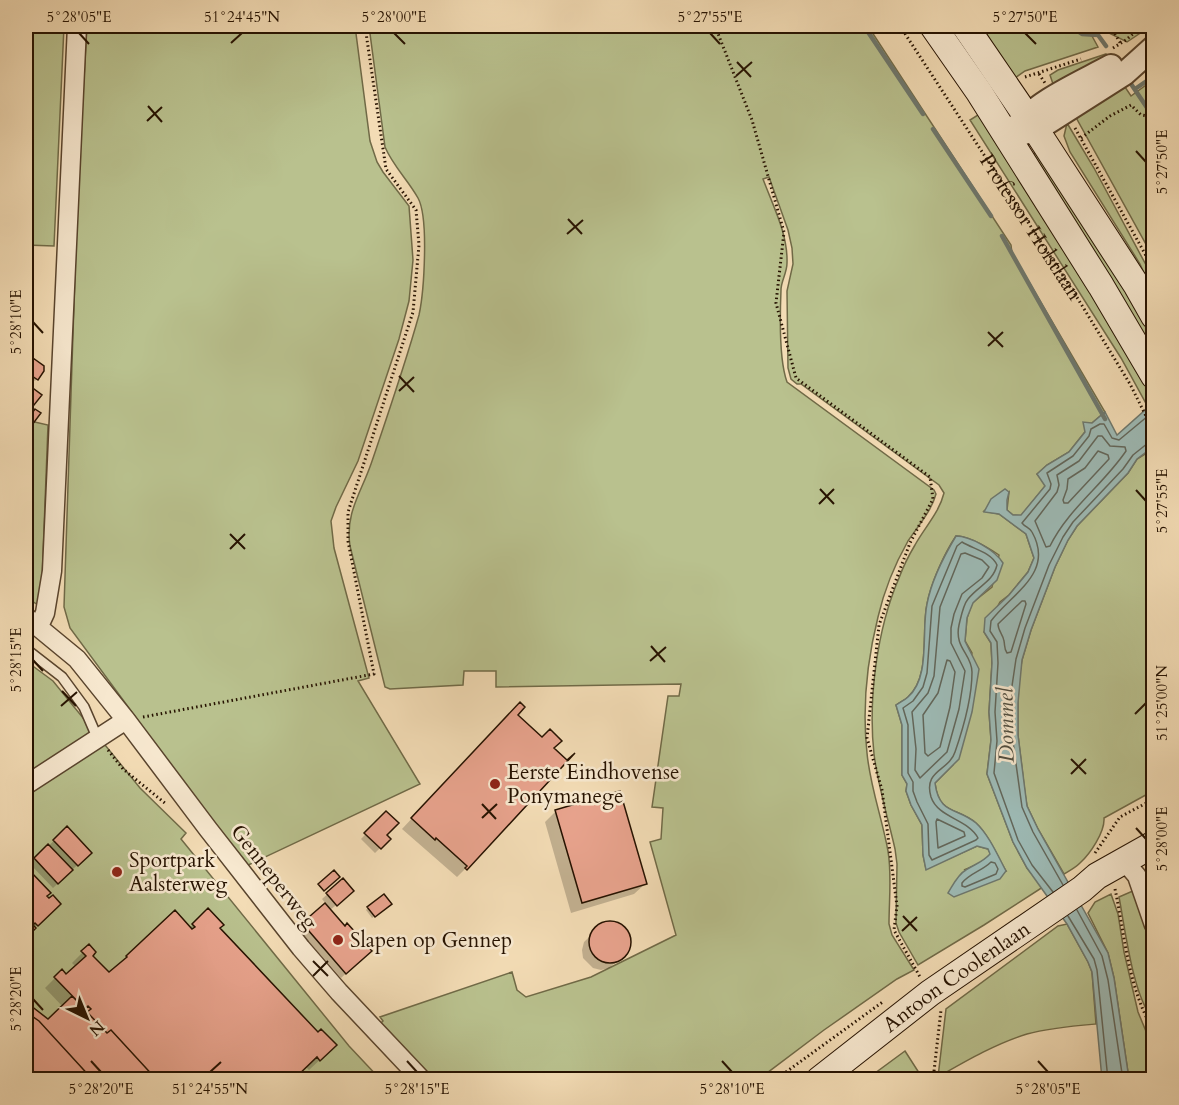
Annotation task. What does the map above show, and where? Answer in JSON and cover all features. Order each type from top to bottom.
[{"type":"main road","name":"Professor Holstlaan","points":[[933,26],[1007,137],[1101,286],[1154,376]]},
{"type":"main road","points":[[965,26],[1031,123],[1154,316]]},
{"type":"main road","name":"Antoon Coolenlaan","points":[[1098,884],[1114,852],[1154,826]]},
{"type":"main road","name":"Antoon Coolenlaan","points":[[819,1080],[846,1056],[930,993],[1048,912],[1098,884],[1125,862],[1154,844]]},
{"type":"street","name":"Genneperweg","points":[[77,26],[52,571],[45,613],[32,622],[77,659],[301,948],[422,1080]]},
{"type":"street","points":[[1007,137],[1059,104],[1117,62],[1149,50]]},
{"type":"street","points":[[26,785],[126,720]]},
{"type":"street","points":[[1125,862],[1137,876],[1154,925]]},
{"type":"lane","points":[[26,649],[63,678],[84,707],[97,737]]},
{"type":"path","points":[[126,720],[374,674],[348,541],[348,512],[413,312],[419,245],[416,210],[386,169],[365,26]]},
{"type":"path","points":[[715,26],[752,120],[784,232],[776,303],[796,378],[930,477],[933,500],[910,543],[879,625],[867,738],[882,790],[897,906],[894,930],[920,976]]},
{"type":"path","name":"Professor Holstlaan","points":[[900,26],[1065,279],[1130,384],[1154,432]]},
{"type":"path","points":[[1110,26],[1121,44]]},
{"type":"path","points":[[1108,50],[1121,44],[1142,26]]},
{"type":"path","points":[[1086,57],[1039,74],[1081,138],[1154,270]]},
{"type":"path","points":[[1154,98],[1154,105]]},
{"type":"path","points":[[1081,138],[1110,116],[1131,105],[1141,115],[1154,117]]},
{"type":"path","points":[[1103,842],[1120,817],[1154,799]]},
{"type":"path","points":[[1098,884],[1145,1016],[1154,1031]]},
{"type":"path","name":"Antoon Coolenlaan","points":[[775,1080],[890,996]]},
{"type":"path","points":[[933,1080],[941,1008]]},
{"type":"green space","points":[[26,26],[64,26],[54,246],[26,245]]},
{"type":"green space","points":[[87,26],[355,26],[370,141],[383,172],[409,206],[413,260],[409,301],[399,339],[358,461],[331,521],[334,548],[369,678],[358,681],[420,784],[244,867],[153,749],[137,719],[70,628],[64,607],[78,182]]},
{"type":"green space","points":[[369,26],[868,26],[1011,245],[1012,253],[1105,412],[1092,423],[1069,452],[1037,474],[1046,485],[1021,516],[1013,515],[1007,510],[1009,492],[984,511],[999,514],[1026,534],[1034,558],[1028,572],[1009,595],[1000,602],[984,632],[991,643],[992,663],[989,712],[991,740],[987,774],[1013,842],[1027,868],[1043,887],[918,965],[896,923],[897,864],[874,754],[873,688],[880,642],[891,598],[906,561],[935,513],[944,493],[939,485],[791,379],[788,368],[787,291],[793,264],[792,248],[769,177],[763,179],[779,220],[787,252],[787,267],[781,287],[780,324],[781,350],[787,382],[934,490],[936,494],[928,513],[903,550],[887,588],[871,650],[865,701],[869,765],[889,860],[889,924],[892,935],[914,970],[897,979],[824,1030],[759,1079],[433,1079],[380,1024],[383,1021],[380,1017],[512,972],[517,990],[526,997],[591,977],[676,935],[650,842],[661,839],[663,808],[652,807],[668,696],[679,696],[681,684],[496,687],[496,671],[464,671],[463,685],[390,689],[385,687],[349,534],[352,513],[390,408],[419,315],[424,255],[424,221],[418,198],[385,147]],"holes":[[[956,536],[978,542],[999,555],[992,587],[972,603],[967,618],[965,641],[972,653],[953,765],[935,783],[940,800],[945,806],[969,818],[981,828],[1006,871],[964,870],[983,862],[991,854],[988,849],[977,846],[926,869],[922,825],[911,805],[906,791],[907,784],[902,775],[902,725],[896,705],[908,697],[920,678],[923,666],[925,615],[929,596],[947,551]]]},
{"type":"green space","points":[[975,26],[1070,26],[1092,36],[1098,47],[1025,71],[1012,80]]},
{"type":"green space","points":[[1095,26],[1153,26],[1153,32],[1148,28],[1127,42]]},
{"type":"green space","points":[[1106,54],[1108,57],[1054,87],[1050,75],[1058,70]]},
{"type":"green space","points":[[1153,80],[1153,257],[1073,112],[1121,81],[1131,96]]},
{"type":"green space","points":[[981,113],[1094,290],[1153,396],[1153,403],[1148,407],[1121,358],[970,120]]},
{"type":"green space","points":[[1067,123],[1153,278],[1153,293],[1140,264],[1070,152],[1064,136]]},
{"type":"green space","points":[[1040,150],[1150,328],[1153,334],[1153,356],[1033,154]]},
{"type":"green space","points":[[26,420],[48,425],[41,607],[26,597]]},
{"type":"green space","points":[[1153,449],[1153,791],[1104,818],[1102,830],[1092,848],[1078,865],[1064,874],[1027,806],[1018,735],[1018,686],[1022,660],[1055,567],[1068,540],[1077,526],[1128,473],[1137,459]]},
{"type":"green space","name":"Sportpark Aalsterweg","points":[[26,661],[53,681],[140,788],[186,833],[181,839],[349,1046],[380,1079],[26,1079]]},
{"type":"green space","points":[[1135,890],[1153,947],[1153,1019],[1146,1009],[1135,979],[1119,897]]},
{"type":"green space","points":[[1111,894],[1118,914],[1138,1012],[1150,1041],[1149,1058],[1153,1079],[1129,1079],[1114,978],[1108,953],[1088,913],[1095,902]]},
{"type":"green space","points":[[1067,924],[1092,972],[1096,1024],[1052,1029],[1015,1038],[938,1077],[946,1009],[1058,926]]},
{"type":"green space","points":[[905,1051],[923,1079],[867,1079]]},
{"type":"water","name":"Dommel","points":[[1153,403],[1153,447],[1137,459],[1128,473],[1077,526],[1055,567],[1022,660],[1018,703],[1018,735],[1027,806],[1108,953],[1114,978],[1129,1079],[1102,1079],[1092,972],[1067,924],[1027,868],[1013,842],[987,774],[991,740],[989,712],[992,663],[991,643],[984,632],[985,618],[1009,595],[1028,572],[1034,558],[1026,534],[999,514],[984,512],[991,499],[1005,489],[1009,492],[1007,510],[1013,515],[1021,515],[1045,486],[1037,474],[1069,452],[1085,432],[1083,422],[1092,423],[1105,412],[1117,435]]},
{"type":"water","points":[[956,536],[968,538],[982,545],[1003,563],[997,580],[973,603],[967,618],[965,641],[979,669],[972,712],[959,759],[935,783],[940,800],[945,806],[969,818],[981,828],[1006,871],[1000,879],[954,897],[948,893],[958,877],[990,854],[988,849],[977,846],[926,870],[922,825],[911,805],[906,791],[907,784],[902,775],[902,725],[896,705],[908,697],[920,678],[923,666],[925,615],[929,596],[938,569]]},
{"type":"building","points":[[33,358],[44,366],[44,371],[38,380],[26,372]]},
{"type":"building","points":[[26,383],[42,395],[34,405],[26,398]]},
{"type":"building","points":[[35,409],[41,413],[32,425],[26,421]]},
{"type":"building","name":"Eerste Eindhovense Ponymanege","points":[[520,702],[525,707],[518,715],[542,737],[550,729],[562,741],[554,748],[567,760],[575,753],[467,870],[465,868],[467,866],[411,818]]},
{"type":"building","points":[[620,791],[647,884],[582,903],[555,810]]},
{"type":"building","points":[[386,811],[399,823],[387,835],[391,839],[381,849],[364,833]]},
{"type":"building","points":[[67,826],[92,853],[78,866],[53,840]]},
{"type":"building","points":[[48,844],[73,870],[58,884],[34,858]]},
{"type":"building","points":[[334,870],[340,877],[324,891],[318,884]]},
{"type":"building","points":[[31,872],[51,893],[47,896],[49,898],[53,895],[61,904],[38,926],[35,923],[33,925],[36,928],[27,937],[26,883],[28,882],[26,878]]},
{"type":"building","points":[[343,878],[354,891],[337,906],[326,893]]},
{"type":"building","points":[[384,894],[392,904],[375,917],[367,907]]},
{"type":"building","points":[[325,903],[345,926],[347,923],[372,951],[346,974],[302,923]]},
{"type":"building","points":[[208,908],[224,925],[220,928],[318,1032],[321,1029],[337,1045],[320,1061],[317,1057],[293,1080],[157,1080],[111,1030],[107,1033],[87,1012],[91,1009],[88,1006],[85,1009],[54,977],[62,969],[66,974],[86,956],[81,951],[89,944],[96,952],[93,956],[109,972],[175,910],[192,929],[195,927],[192,924]]},
{"type":"building","points":[[610,921],[625,927],[631,942],[625,957],[610,963],[595,957],[589,942],[595,927]]},
{"type":"building","points":[[72,996],[85,1009],[88,1006],[91,1009],[87,1012],[107,1033],[111,1030],[157,1080],[93,1080],[39,1021],[26,1012],[26,1002],[48,1019]]},
{"type":"building","points":[[26,1012],[39,1021],[93,1080],[28,1080],[26,1076]]},
{"type":"waterway","points":[[864,26],[923,114]]},
{"type":"waterway","points":[[1070,26],[1082,34],[1098,35],[1106,46]]},
{"type":"waterway","points":[[1135,89],[1154,76]]},
{"type":"waterway","points":[[1127,78],[1152,115]]},
{"type":"waterway","points":[[933,129],[991,216]]},
{"type":"waterway","points":[[1002,236],[1105,419]]},
{"type":"place","name":"Eerste Eindhovense Ponymanege","points":[[495,784]]},
{"type":"place","name":"Sportpark Aalsterweg","points":[[117,872]]},
{"type":"place","name":"Slapen op Gennep","points":[[338,940]]}]
